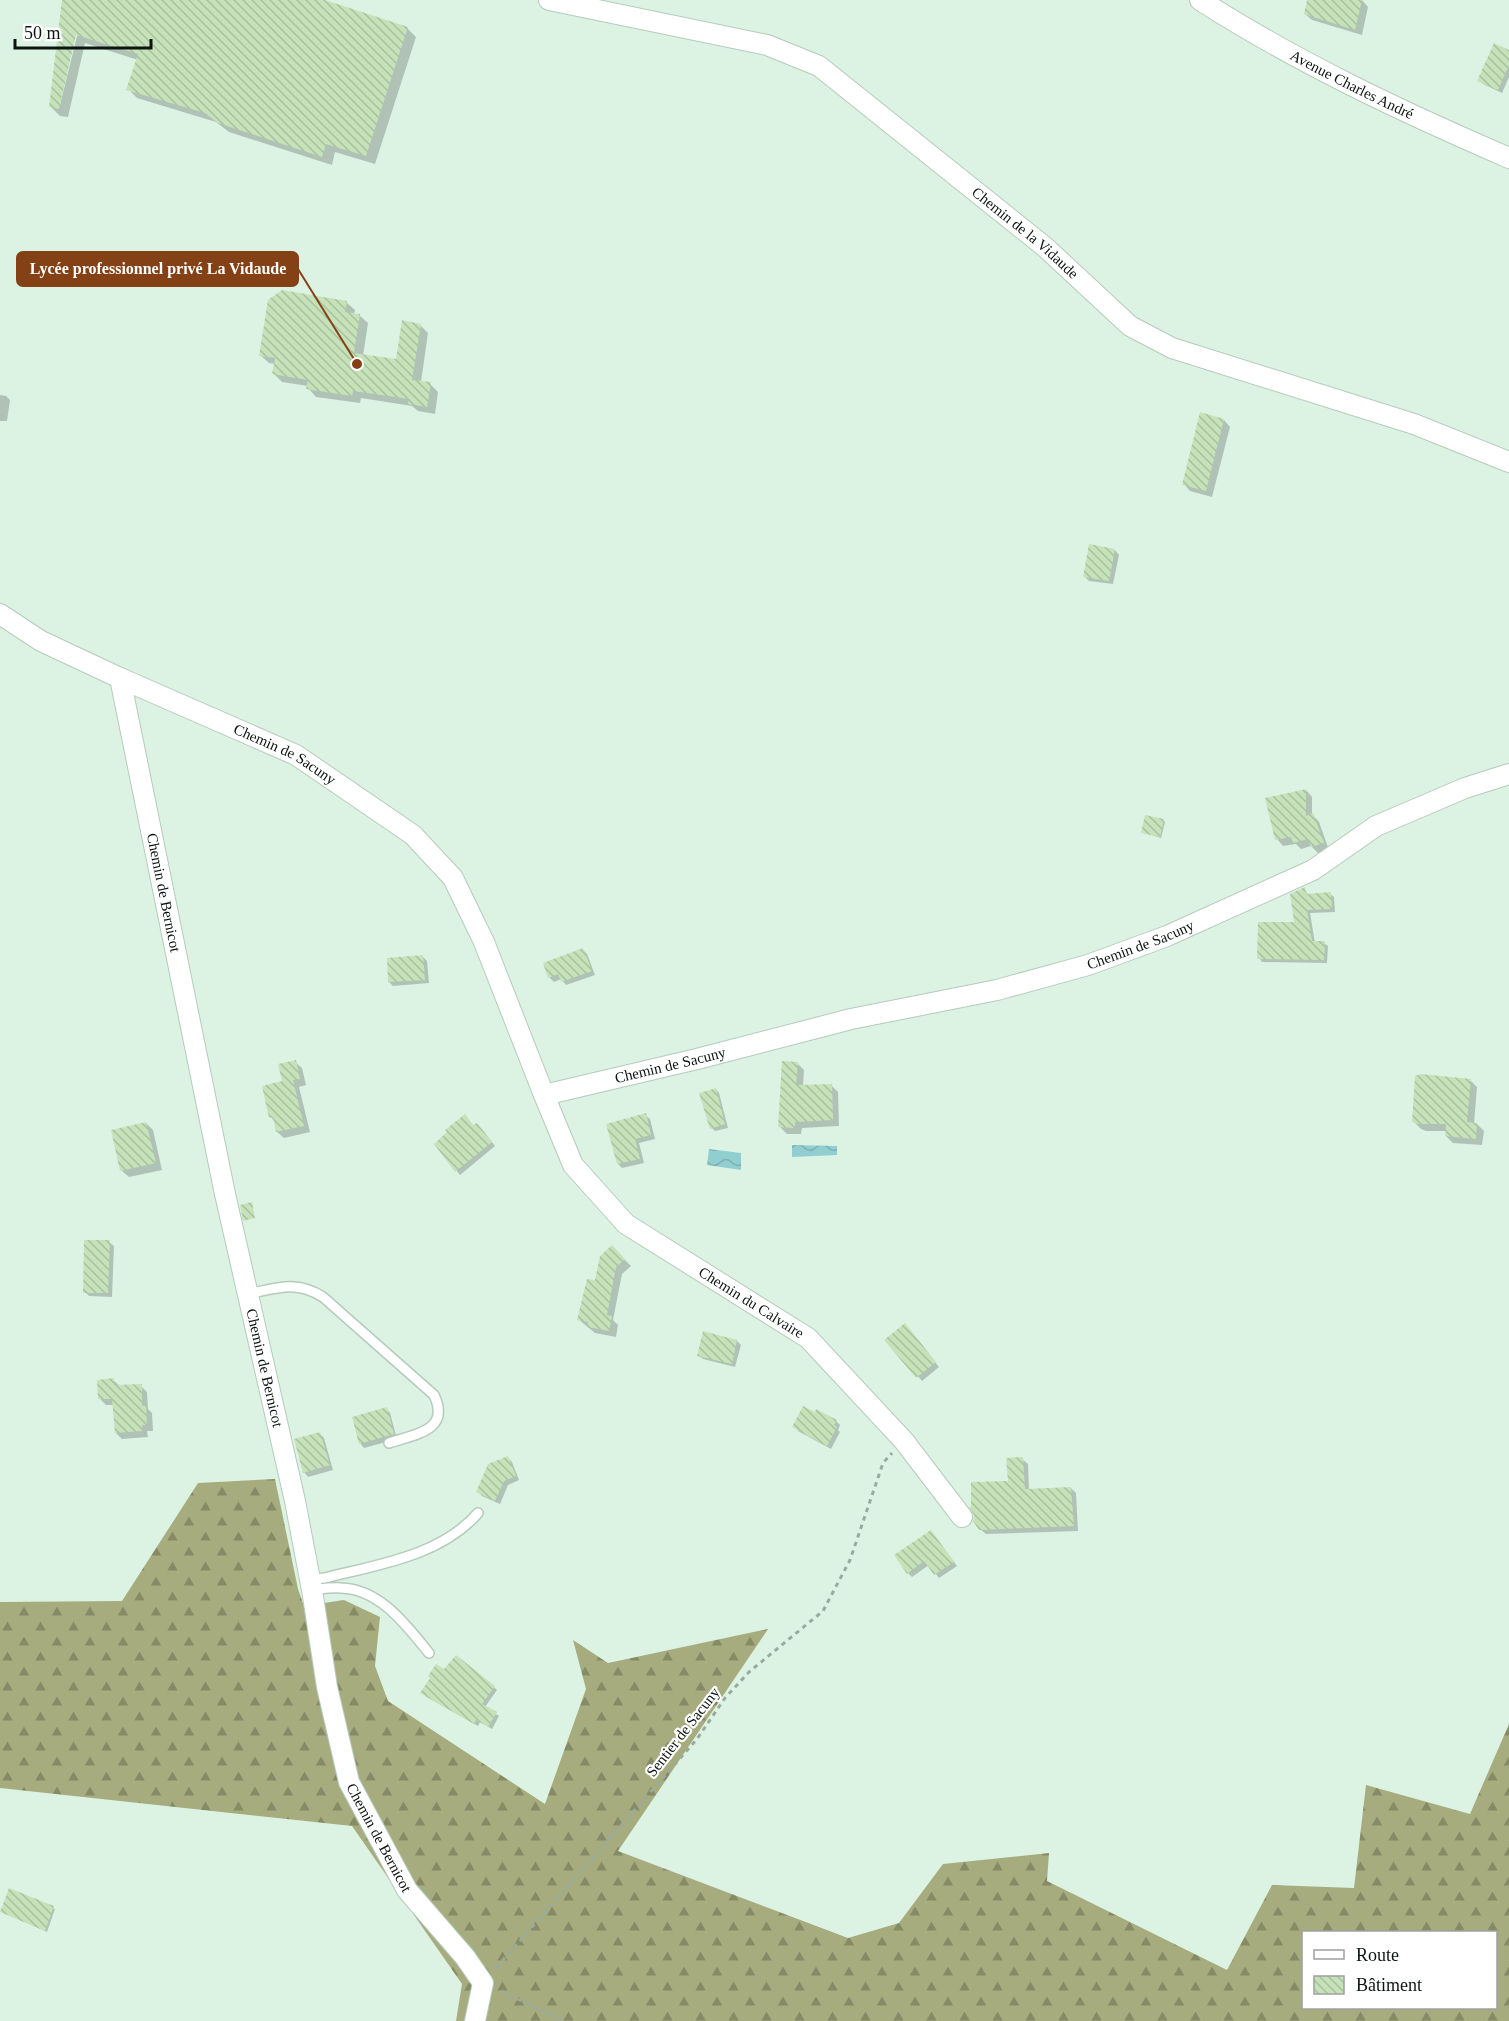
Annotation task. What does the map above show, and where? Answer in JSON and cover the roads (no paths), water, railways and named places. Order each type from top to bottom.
[{"type":"street","name":"Chemin de la Vidaude","points":[[549,0],[767,45],[819,66],[1045,247],[1130,326],[1172,348],[1414,424],[1509,462]]},
{"type":"street","name":"Avenue Charles André","points":[[1200,0],[1248,31],[1397,109],[1509,158]]},
{"type":"street","name":"Chemin de Sacuny","points":[[0,614],[41,641],[296,755],[413,835],[453,878],[484,942],[544,1095],[698,1059],[851,1019],[997,990],[1088,965],[1167,936],[1313,870],[1376,826],[1465,788],[1509,774]]},
{"type":"street","name":"Chemin de Bernicot","points":[[120,678],[225,1194],[296,1501],[327,1687],[349,1782],[407,1890],[465,1957],[483,1983],[475,2021]]},
{"type":"street","name":"Chemin du Calvaire","points":[[544,1095],[573,1165],[626,1224],[808,1338],[904,1441],[962,1517]]},
{"type":"lane","points":[[248,1294],[287,1287],[310,1289],[323,1297],[434,1395],[439,1405],[439,1417],[434,1426],[389,1443]]},
{"type":"lane","points":[[311,1585],[325,1578],[411,1555],[451,1536],[478,1514]]},
{"type":"lane","points":[[311,1585],[361,1591],[394,1613],[429,1653]]},
{"type":"water","points":[[792,1145],[837,1146],[837,1155],[792,1157]]},
{"type":"water","points":[[709,1149],[741,1153],[741,1170],[707,1165]]},
{"type":"place","name":"Lycée professionnel privé La Vidaude","points":[[357,364]]}]
